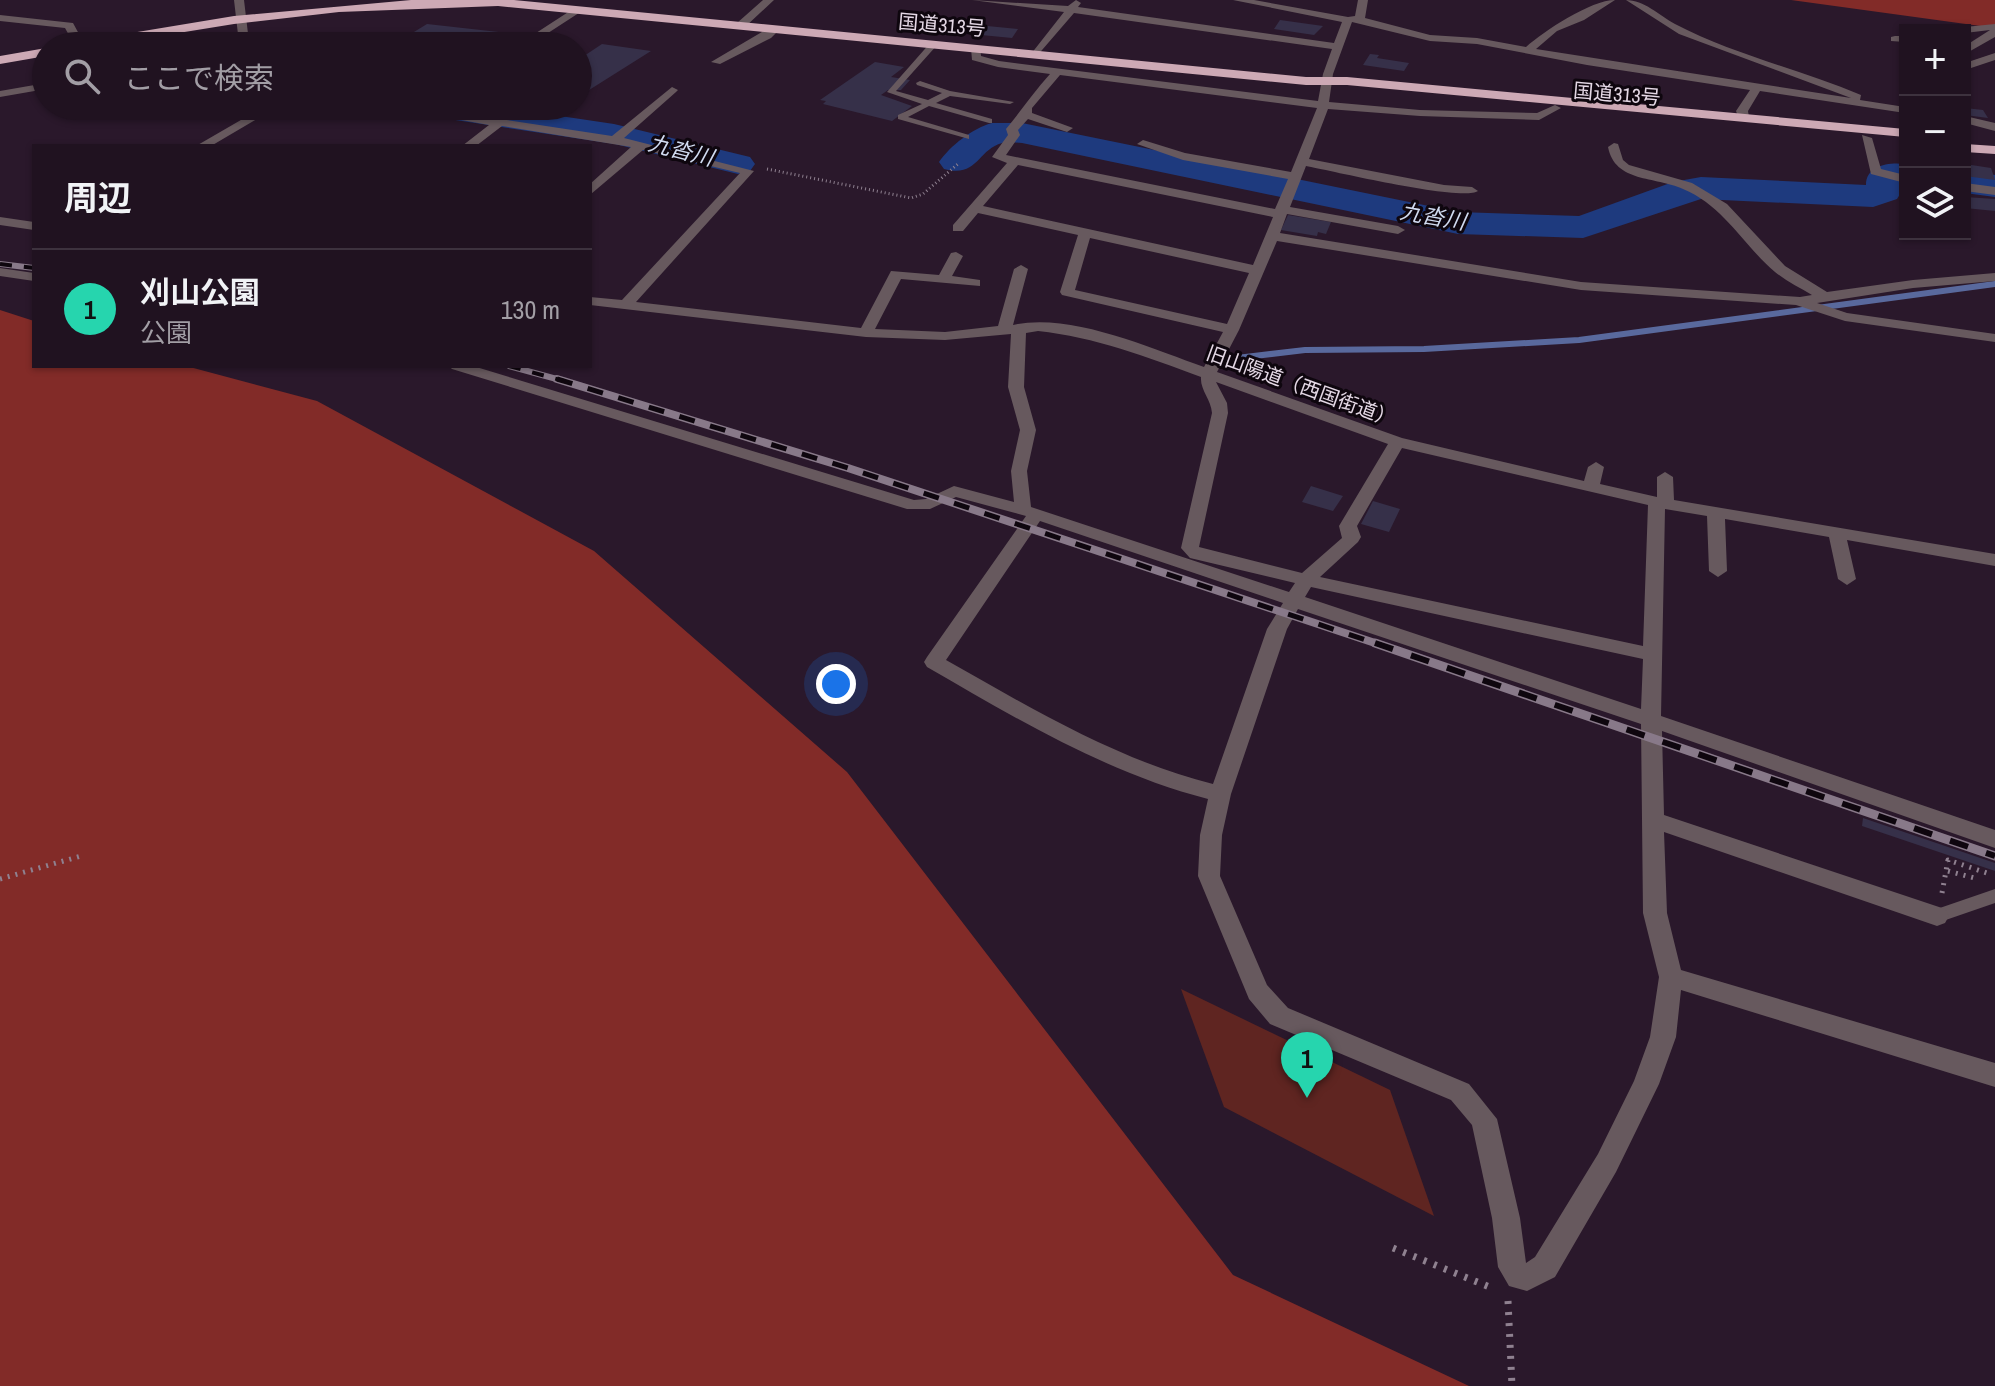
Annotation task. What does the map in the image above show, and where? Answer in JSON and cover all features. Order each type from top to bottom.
[{"type":"highway","name":"国道313号","points":[[157,32],[241,17],[344,6],[456,1],[580,9],[776,28],[1326,83],[1350,89],[1899,141]]},
{"type":"highway","points":[[0,60],[32,54]]},
{"type":"highway","name":"国道313号","points":[[1326,83],[1347,81],[1899,132]]},
{"type":"highway","points":[[1971,139],[1995,141]]},
{"type":"highway","points":[[1971,148],[1995,150]]},
{"type":"street","points":[[239,0],[243,32]]},
{"type":"street","points":[[741,25],[769,0]]},
{"type":"street","points":[[977,0],[1069,9],[1338,47]]},
{"type":"street","points":[[1036,54],[1078,0]]},
{"type":"street","points":[[1238,0],[1353,19],[1430,38],[1466,39],[1899,109]]},
{"type":"street","points":[[1363,0],[1361,17],[1353,19],[1338,47],[1326,83],[1323,105],[1272,236],[1232,330],[1209,373],[1208,385],[1219,403],[1220,413],[1190,548],[1196,554],[1306,580],[1652,654]]},
{"type":"street","points":[[1528,51],[1553,29],[1580,18],[1610,0]]},
{"type":"street","points":[[1631,0],[1651,14],[1740,57],[1841,87],[1862,100],[1858,104]]},
{"type":"street","points":[[543,32],[580,9]]},
{"type":"street","points":[[0,18],[69,25],[72,32]]},
{"type":"street","points":[[716,62],[767,36],[776,28]]},
{"type":"street","points":[[1971,30],[1995,30]]},
{"type":"street","points":[[1971,47],[1995,30]]},
{"type":"street","points":[[976,48],[976,58],[991,63],[1323,105],[1420,113],[1539,117],[1555,108]]},
{"type":"street","points":[[1971,65],[1995,56]]},
{"type":"street","points":[[1057,72],[1026,108],[1026,115],[998,157],[1280,212],[1398,230]]},
{"type":"street","points":[[1743,117],[1742,111],[1757,87]]},
{"type":"street","points":[[0,94],[32,88]]},
{"type":"street","points":[[615,140],[672,90]]},
{"type":"street","points":[[1026,115],[1067,128]]},
{"type":"street","points":[[206,144],[248,120]]},
{"type":"street","points":[[483,120],[615,140],[748,171],[626,305]]},
{"type":"street","points":[[1971,121],[1995,127]]},
{"type":"street","points":[[471,144],[499,123]]},
{"type":"street","points":[[1866,138],[1873,168],[1893,177]]},
{"type":"street","points":[[1143,144],[1292,183]]},
{"type":"street","points":[[592,189],[640,146]]},
{"type":"street","points":[[1614,147],[1617,161],[1625,168],[1693,189],[1722,207],[1780,269],[1845,317],[1995,338]]},
{"type":"street","points":[[958,228],[1015,161]]},
{"type":"street","points":[[1301,161],[1444,189],[1472,191]]},
{"type":"street","points":[[1971,188],[1995,191]]},
{"type":"street","points":[[974,208],[1256,270]]},
{"type":"street","points":[[0,221],[32,226]]},
{"type":"street","points":[[1085,233],[1067,292],[1232,330]]},
{"type":"street","points":[[1272,236],[1581,286],[1801,303],[1825,304],[1926,282],[1995,277]]},
{"type":"street","points":[[944,279],[956,256]]},
{"type":"street","points":[[1021,269],[1012,329],[1016,387],[1028,430],[1019,471],[1030,512],[934,662],[1128,764],[1188,787],[1220,794]]},
{"type":"street","points":[[0,272],[32,277]]},
{"type":"street","points":[[866,333],[896,274],[975,283]]},
{"type":"street","name":"旧山陽道（西国街道）","points":[[592,301],[866,333],[945,336],[1050,328],[1094,336],[1209,373],[1397,442],[1661,503],[1995,560]]},
{"type":"street","points":[[464,368],[913,505],[930,504],[954,491],[1030,512],[1995,839]]},
{"type":"street","points":[[1397,442],[1348,526],[1352,537],[1349,542],[1306,580],[1292,601],[1265,659],[1243,734],[1220,794],[1211,835],[1209,876],[1258,992],[1279,1016],[1460,1092],[1484,1119],[1506,1218],[1512,1267],[1515,1274],[1523,1278],[1530,1278],[1545,1267],[1607,1163],[1646,1084],[1663,1037],[1671,977],[1655,913],[1651,720],[1652,654],[1665,477]]},
{"type":"street","points":[[1591,488],[1596,467]]},
{"type":"street","points":[[1716,512],[1718,571]]},
{"type":"street","points":[[1837,533],[1847,579]]},
{"type":"street","points":[[1653,820],[1937,916]]},
{"type":"street","points":[[1671,977],[1995,1075]]},
{"type":"lane","points":[[934,44],[891,92],[989,121]]},
{"type":"lane","points":[[920,83],[949,93],[1010,102]]},
{"type":"lane","points":[[949,93],[901,117],[966,137]]},
{"type":"lane","points":[[1937,916],[1995,896]]},
{"type":"path","points":[[748,171],[755,166],[911,198],[923,194],[959,163]]},
{"type":"path","points":[[0,879],[81,856]]},
{"type":"path","points":[[1995,876],[1948,860],[1948,871],[1995,884]]},
{"type":"path","points":[[1393,1248],[1507,1294],[1512,1386]]},
{"type":"shaded area","points":[[1791,0],[1995,0],[1995,28]]},
{"type":"shaded area","points":[[0,310],[32,320],[32,368],[193,368],[317,401],[594,551],[847,772],[1233,1275],[1469,1386],[0,1386]]},
{"type":"shaded area","points":[[1181,989],[1390,1090],[1434,1216],[1224,1107]]},
{"type":"building","points":[[1280,20],[1323,26],[1314,35],[1274,29]]},
{"type":"building","points":[[427,24],[498,32],[414,32]]},
{"type":"building","points":[[977,25],[1018,29],[1012,38],[971,34]]},
{"type":"building","points":[[602,44],[651,51],[592,88],[592,51]]},
{"type":"building","points":[[1370,54],[1409,63],[1404,71],[1363,65]]},
{"type":"building","points":[[875,62],[904,67],[891,77],[910,80],[901,90],[888,90],[881,95],[912,106],[892,121],[823,104],[826,101],[820,100]]},
{"type":"building","points":[[1971,109],[1983,110],[1988,118],[1971,116]]},
{"type":"building","points":[[1971,165],[1991,168],[1995,180],[1971,177]]},
{"type":"building","points":[[1971,197],[1995,199],[1995,211],[1971,209]]},
{"type":"building","points":[[1288,215],[1331,222],[1326,234],[1318,232],[1317,236],[1281,230]]},
{"type":"building","points":[[1311,486],[1343,496],[1333,511],[1302,502]]},
{"type":"building","points":[[1373,501],[1400,509],[1389,532],[1361,524]]},
{"type":"building","points":[[1863,818],[1995,863],[1995,871],[1862,826]]},
{"type":"waterway","name":"九沓川","points":[[522,120],[614,134]]},
{"type":"waterway","name":"九沓川","points":[[956,162],[992,133],[1022,133],[1458,223],[1583,227],[1686,190],[1701,188],[1873,196],[1884,191],[1883,178],[1899,174]]},
{"type":"waterway","name":"九沓川","points":[[625,136],[738,164]]},
{"type":"waterway","name":"九沓川","points":[[1971,183],[1995,186]]},
{"type":"waterway","points":[[1237,358],[1305,350],[1424,349],[1579,340],[1995,284]]},
{"type":"railway","points":[[0,264],[32,268]]},
{"type":"railway","points":[[516,368],[560,380]]},
{"type":"railway","points":[[560,380],[564,381]]},
{"type":"railway","points":[[560,380],[848,468],[1376,643]]},
{"type":"railway","points":[[1376,643],[1381,645]]},
{"type":"railway","points":[[1376,643],[1995,856]]},
{"type":"place","name":"刈山公園","points":[[1307,1098]]}]
